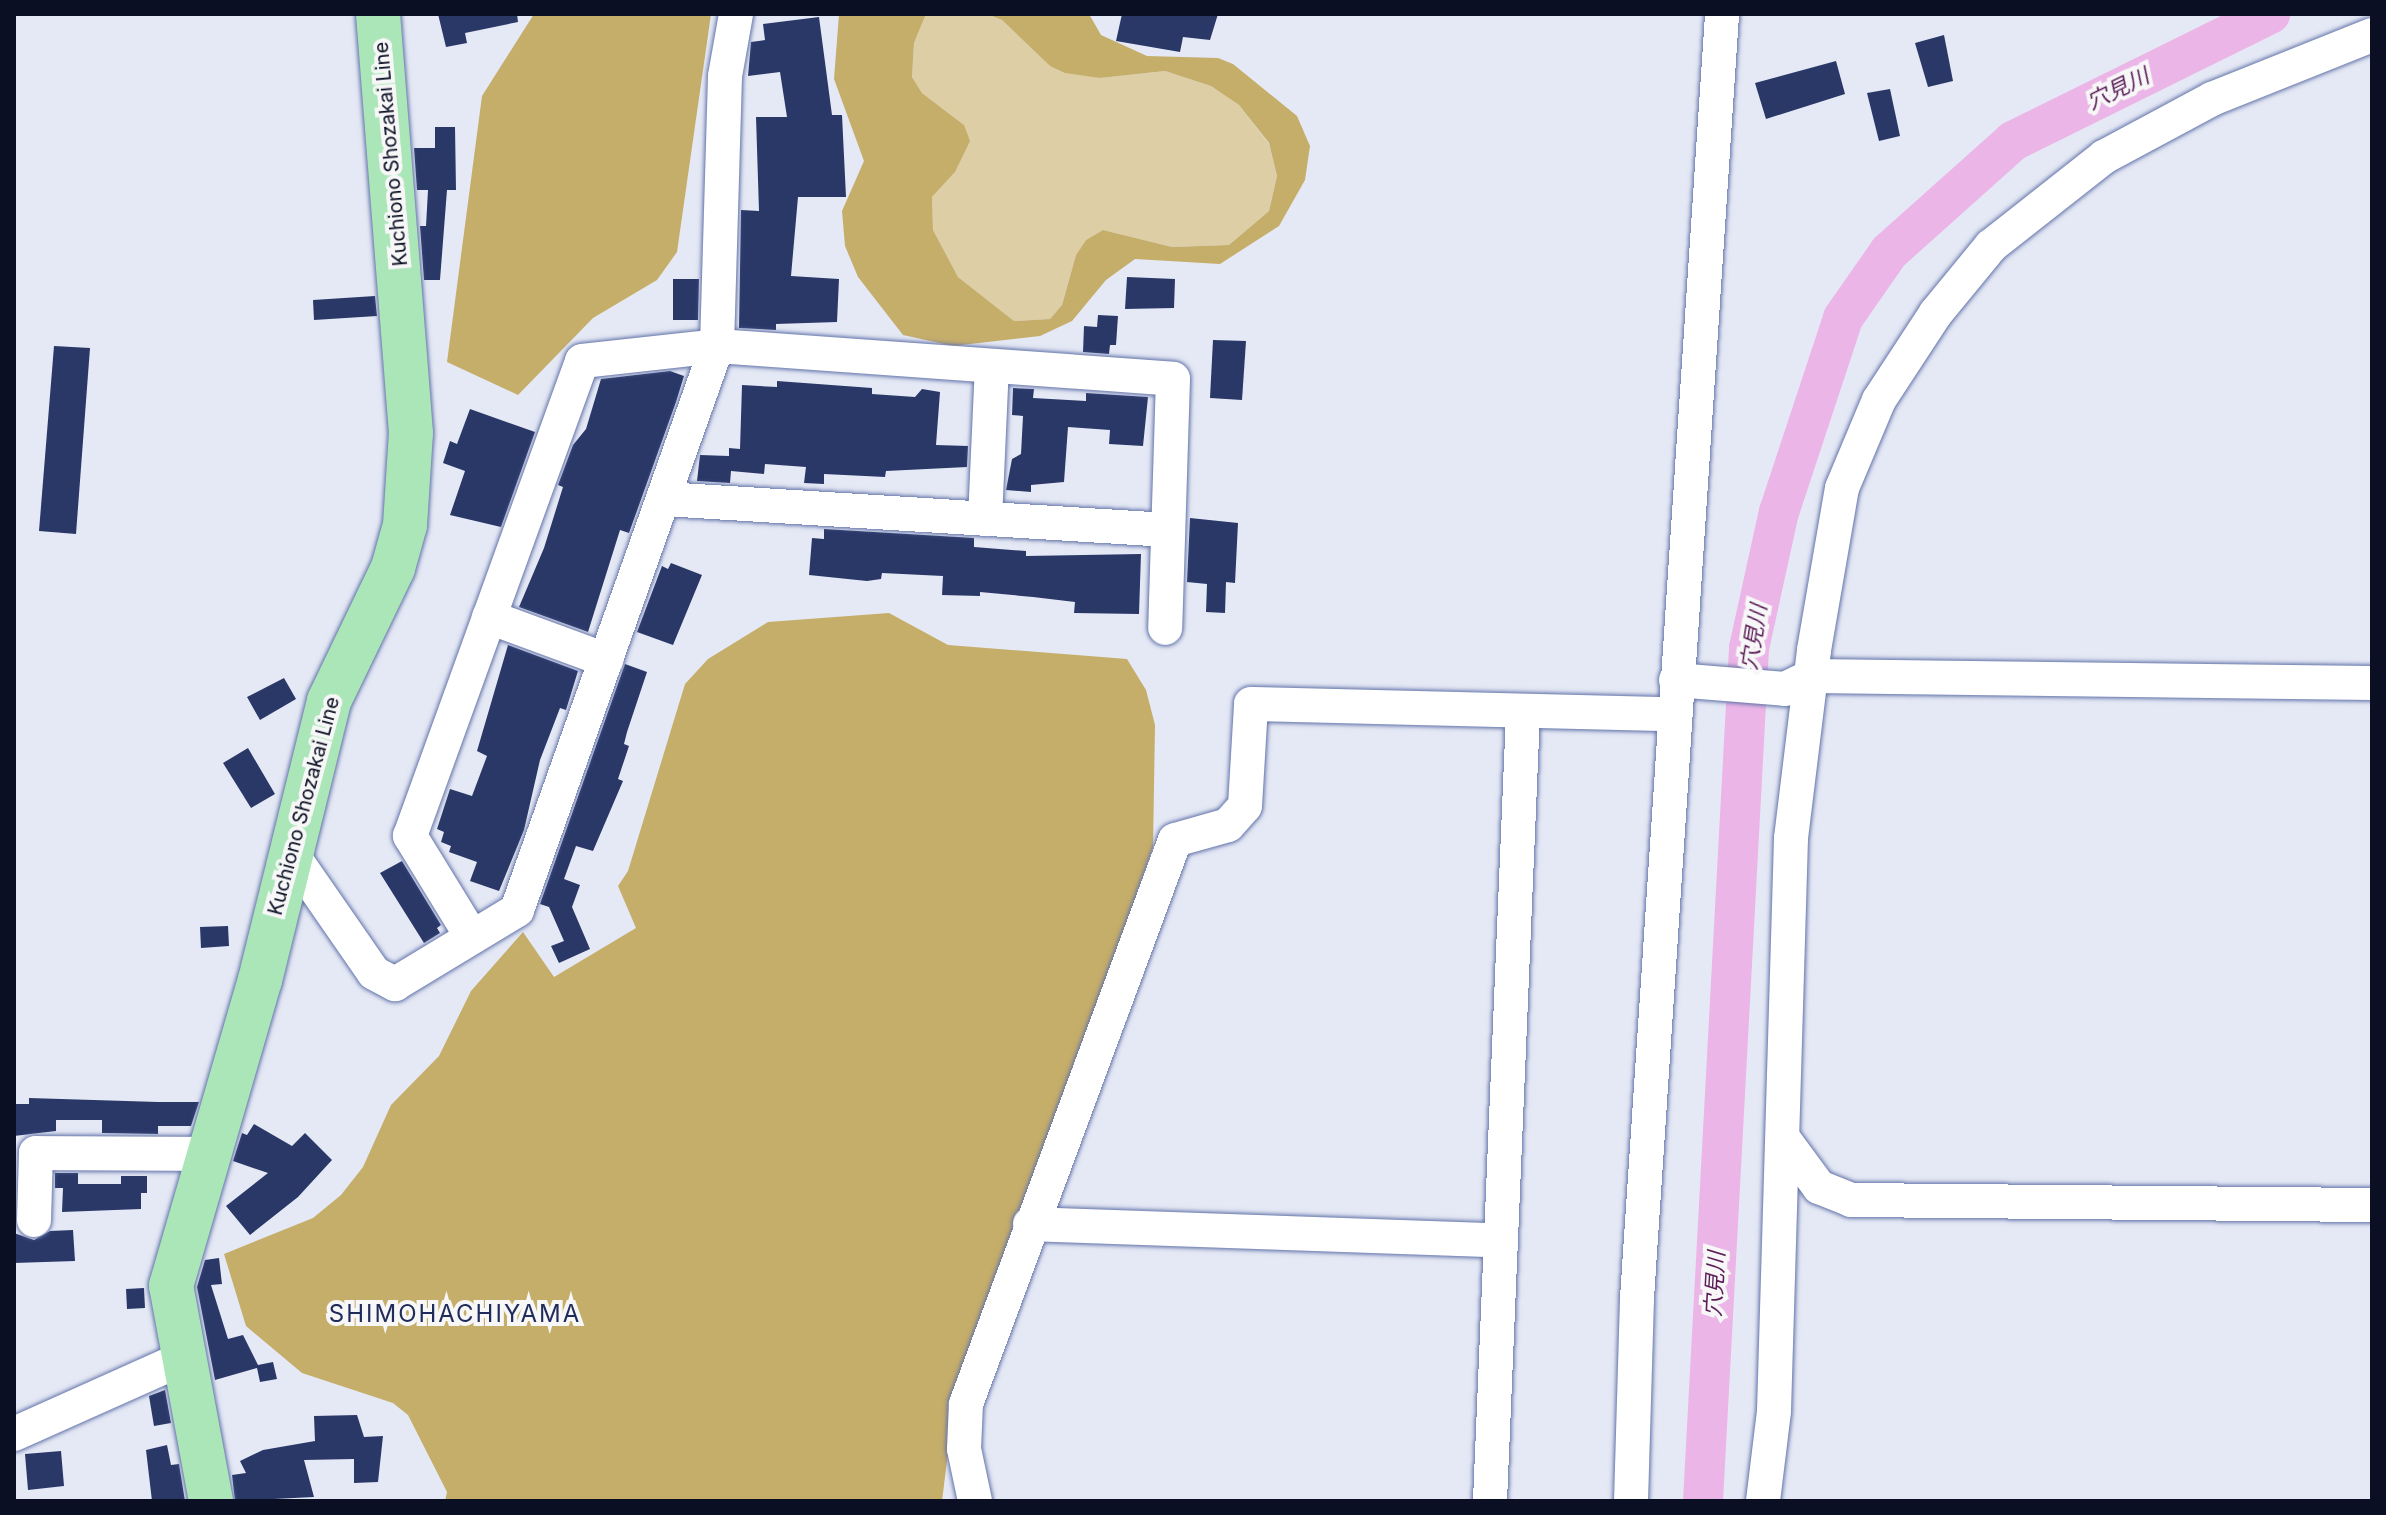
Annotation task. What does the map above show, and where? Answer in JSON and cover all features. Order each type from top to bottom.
[{"type":"main road","name":"Kuchiono Shozakai Line","points":[[211,1501],[171,1286],[293,856],[329,701],[393,568],[405,525],[410,418],[378,14]]},
{"type":"street","points":[[293,856],[374,973],[395,984],[517,910],[717,346],[725,76],[736,14]]},
{"type":"street","points":[[1631,1501],[1637,1298],[1674,714],[1691,682],[1722,14]]},
{"type":"street","points":[[1763,1501],[1774,1411],[1798,683],[1842,488],[1879,400],[1936,313],[1991,246],[2104,157],[2212,99],[2372,35]]},
{"type":"street","points":[[472,937],[410,836],[582,361],[717,346],[1173,379],[1165,628]]},
{"type":"street","points":[[985,519],[992,366]]},
{"type":"street","points":[[664,499],[1168,530]]},
{"type":"street","points":[[489,617],[606,660]]},
{"type":"street","points":[[1691,682],[2372,683]]},
{"type":"street","points":[[975,1501],[964,1449],[966,1404],[1030,1224],[1175,840],[1228,825],[1245,806],[1251,704],[1674,714]]},
{"type":"street","points":[[1490,1501],[1523,712]]},
{"type":"street","points":[[1783,1138],[1819,1187],[1851,1200],[2372,1205]]},
{"type":"street","points":[[34,1220],[36,1153],[208,1154]]},
{"type":"street","points":[[1030,1224],[1499,1240]]},
{"type":"street","points":[[14,1434],[184,1358]]},
{"type":"shaded area","points":[[534,14],[711,14],[677,252],[657,280],[593,318],[518,395],[447,362],[482,96]]},
{"type":"shaded area","points":[[839,14],[926,14],[914,43],[912,77],[922,93],[964,125],[970,141],[955,172],[932,197],[933,230],[958,277],[1014,321],[1050,319],[1062,305],[1076,255],[1086,240],[1103,230],[1172,247],[1229,245],[1269,211],[1277,176],[1269,143],[1239,105],[1211,86],[1165,71],[1100,78],[1065,73],[1050,66],[1002,20],[987,14],[1089,14],[1101,35],[1147,56],[1218,58],[1233,64],[1297,116],[1310,146],[1305,180],[1279,226],[1220,264],[1135,259],[1106,280],[1072,321],[1040,336],[953,346],[903,335],[858,277],[845,246],[842,211],[864,161],[834,79]]},
{"type":"shaded area","points":[[926,14],[987,14],[1002,20],[1050,66],[1100,78],[1165,71],[1211,86],[1239,105],[1269,144],[1277,176],[1269,211],[1229,245],[1172,247],[1103,230],[1086,240],[1076,255],[1062,305],[1050,319],[1014,321],[958,277],[933,230],[932,197],[955,172],[964,125],[922,93],[912,77],[914,43]]},
{"type":"shaded area","points":[[889,613],[948,645],[1127,659],[1146,690],[1155,725],[1153,847],[1057,1128],[956,1389],[942,1501],[445,1501],[447,1492],[408,1415],[393,1403],[302,1373],[246,1326],[224,1254],[313,1218],[341,1195],[363,1167],[391,1105],[439,1056],[471,991],[523,932],[554,977],[636,928],[618,886],[628,871],[685,684],[708,659],[768,622]]},
{"type":"building","points":[[438,14],[517,14],[518,22],[465,33],[467,43],[446,47]]},
{"type":"building","points":[[1122,14],[1218,14],[1210,40],[1183,37],[1180,52],[1116,41]]},
{"type":"building","points":[[819,17],[832,115],[842,115],[846,197],[798,197],[791,276],[839,279],[837,322],[776,324],[776,330],[739,328],[741,210],[759,211],[756,117],[787,117],[780,72],[748,76],[751,42],[765,40],[763,24]]},
{"type":"building","points":[[1944,35],[1953,81],[1928,87],[1915,43]]},
{"type":"building","points":[[1836,61],[1845,94],[1766,119],[1755,83]]},
{"type":"building","points":[[1890,89],[1900,136],[1879,141],[1867,93]]},
{"type":"building","points":[[435,127],[455,127],[456,190],[447,190],[440,280],[424,280],[420,226],[426,226],[428,190],[417,190],[414,148],[435,148]]},
{"type":"building","points":[[1127,277],[1175,279],[1174,308],[1125,309]]},
{"type":"building","points":[[673,279],[699,279],[698,320],[673,320]]},
{"type":"building","points":[[375,296],[377,316],[314,320],[313,300]]},
{"type":"building","points":[[1098,315],[1118,316],[1116,345],[1110,345],[1109,354],[1083,352],[1084,326],[1097,327]]},
{"type":"building","points":[[1213,340],[1246,341],[1242,400],[1210,398]]},
{"type":"building","points":[[54,346],[90,348],[76,534],[39,531]]},
{"type":"building","points":[[670,371],[684,376],[676,402],[629,533],[620,530],[588,632],[519,607],[544,548],[563,487],[558,485],[573,445],[586,429],[601,379]]},
{"type":"building","points":[[777,381],[872,388],[872,394],[915,397],[922,389],[940,392],[936,445],[968,446],[967,467],[886,471],[885,477],[824,474],[824,484],[804,483],[806,467],[765,464],[764,474],[731,471],[730,483],[697,481],[700,455],[729,456],[729,448],[740,449],[742,385],[777,387]]},
{"type":"building","points":[[1013,388],[1034,389],[1033,398],[1086,401],[1086,393],[1148,397],[1143,446],[1109,444],[1110,430],[1068,427],[1064,482],[1031,485],[1031,492],[1006,490],[1012,459],[1021,454],[1023,416],[1012,415]]},
{"type":"building","points":[[470,409],[535,432],[501,527],[450,515],[465,471],[443,463],[450,441],[457,444]]},
{"type":"building","points":[[1190,518],[1238,523],[1235,583],[1226,582],[1225,613],[1206,612],[1207,584],[1187,582]]},
{"type":"building","points":[[824,529],[974,538],[974,547],[1026,551],[1026,556],[1141,554],[1139,614],[1074,613],[1075,602],[1033,597],[980,592],[980,596],[942,595],[943,576],[882,573],[881,579],[867,581],[809,575],[812,538],[824,539]]},
{"type":"building","points":[[671,563],[702,575],[673,645],[637,632],[662,566],[668,569]]},
{"type":"building","points":[[508,645],[578,671],[566,710],[560,708],[540,760],[524,830],[499,891],[470,881],[477,862],[449,852],[451,846],[441,842],[444,832],[437,829],[450,789],[472,796],[487,756],[477,751]]},
{"type":"building","points":[[625,664],[647,672],[624,744],[629,746],[618,779],[623,781],[593,851],[576,846],[564,879],[580,885],[572,907],[590,949],[559,963],[551,946],[564,941],[549,907],[540,904]]},
{"type":"building","points":[[284,678],[296,699],[260,720],[247,697]]},
{"type":"building","points":[[248,748],[275,794],[251,808],[223,763]]},
{"type":"building","points":[[402,861],[441,925],[437,928],[440,933],[424,943],[380,873]]},
{"type":"building","points":[[228,926],[229,946],[201,948],[200,927]]},
{"type":"building","points":[[29,1098],[199,1102],[191,1126],[158,1126],[158,1134],[102,1133],[102,1120],[56,1120],[56,1131],[14,1136],[14,1104],[29,1104]]},
{"type":"building","points":[[254,1124],[292,1146],[305,1133],[332,1160],[298,1197],[250,1235],[226,1206],[268,1173],[233,1161],[242,1133],[247,1135]]},
{"type":"building","points":[[55,1173],[78,1173],[78,1184],[121,1184],[121,1176],[147,1176],[147,1193],[141,1193],[141,1209],[62,1212],[63,1188],[55,1188]]},
{"type":"building","points":[[73,1230],[75,1261],[14,1263],[14,1233],[34,1240],[50,1231]]},
{"type":"building","points":[[219,1258],[222,1284],[211,1285],[228,1339],[243,1335],[258,1365],[273,1362],[277,1379],[260,1382],[257,1368],[215,1380],[197,1287],[205,1260]]},
{"type":"building","points":[[144,1288],[145,1308],[127,1309],[126,1289]]},
{"type":"building","points":[[165,1390],[171,1423],[154,1426],[149,1396]]},
{"type":"building","points":[[357,1415],[364,1437],[383,1436],[378,1482],[354,1483],[354,1459],[304,1460],[314,1497],[235,1501],[232,1475],[246,1473],[240,1461],[263,1450],[315,1441],[314,1416]]},
{"type":"building","points":[[167,1445],[171,1465],[179,1464],[185,1501],[152,1501],[146,1450]]},
{"type":"building","points":[[61,1451],[64,1486],[28,1490],[25,1454]]},
{"type":"waterway","name":"穴見川","points":[[1703,1501],[1749,648],[1779,512],[1843,318],[1889,252],[2013,141],[2270,14]]},
{"type":"district","name":"SHIMOHACHIYAMA","points":[[455,1314]]}]
